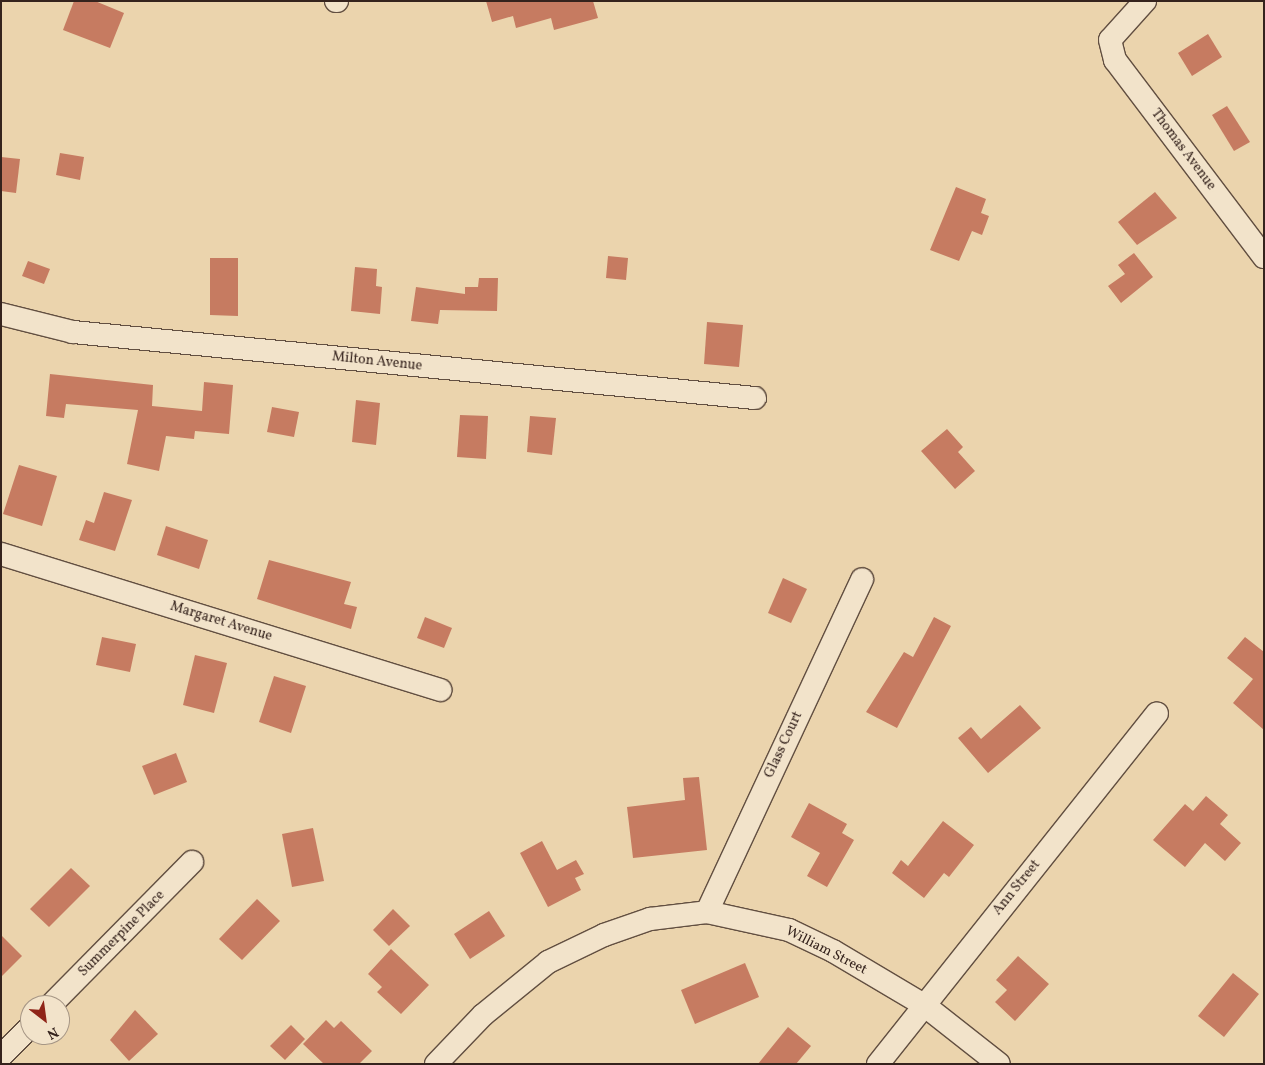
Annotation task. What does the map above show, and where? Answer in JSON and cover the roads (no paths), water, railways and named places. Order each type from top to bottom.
[{"type":"street","name":"Thomas Avenue","points":[[1144,1],[1110,40],[1115,60],[1264,257]]},
{"type":"street","name":"Milton Avenue","points":[[1,314],[73,332],[755,398]]},
{"type":"street","name":"Margaret Avenue","points":[[1,554],[440,690]]},
{"type":"street","name":"Glass Court","points":[[707,912],[862,579]]},
{"type":"street","name":"Ann Street","points":[[878,1064],[1157,713]]},
{"type":"street","name":"Summerpine Place","points":[[61,995],[192,862]]},
{"type":"street","name":"William Street","points":[[436,1064],[483,1015],[548,962],[604,935],[650,919],[707,912],[789,930],[924,1005],[999,1064]]},
{"type":"street","points":[[1,1056],[20,1037]]}]
